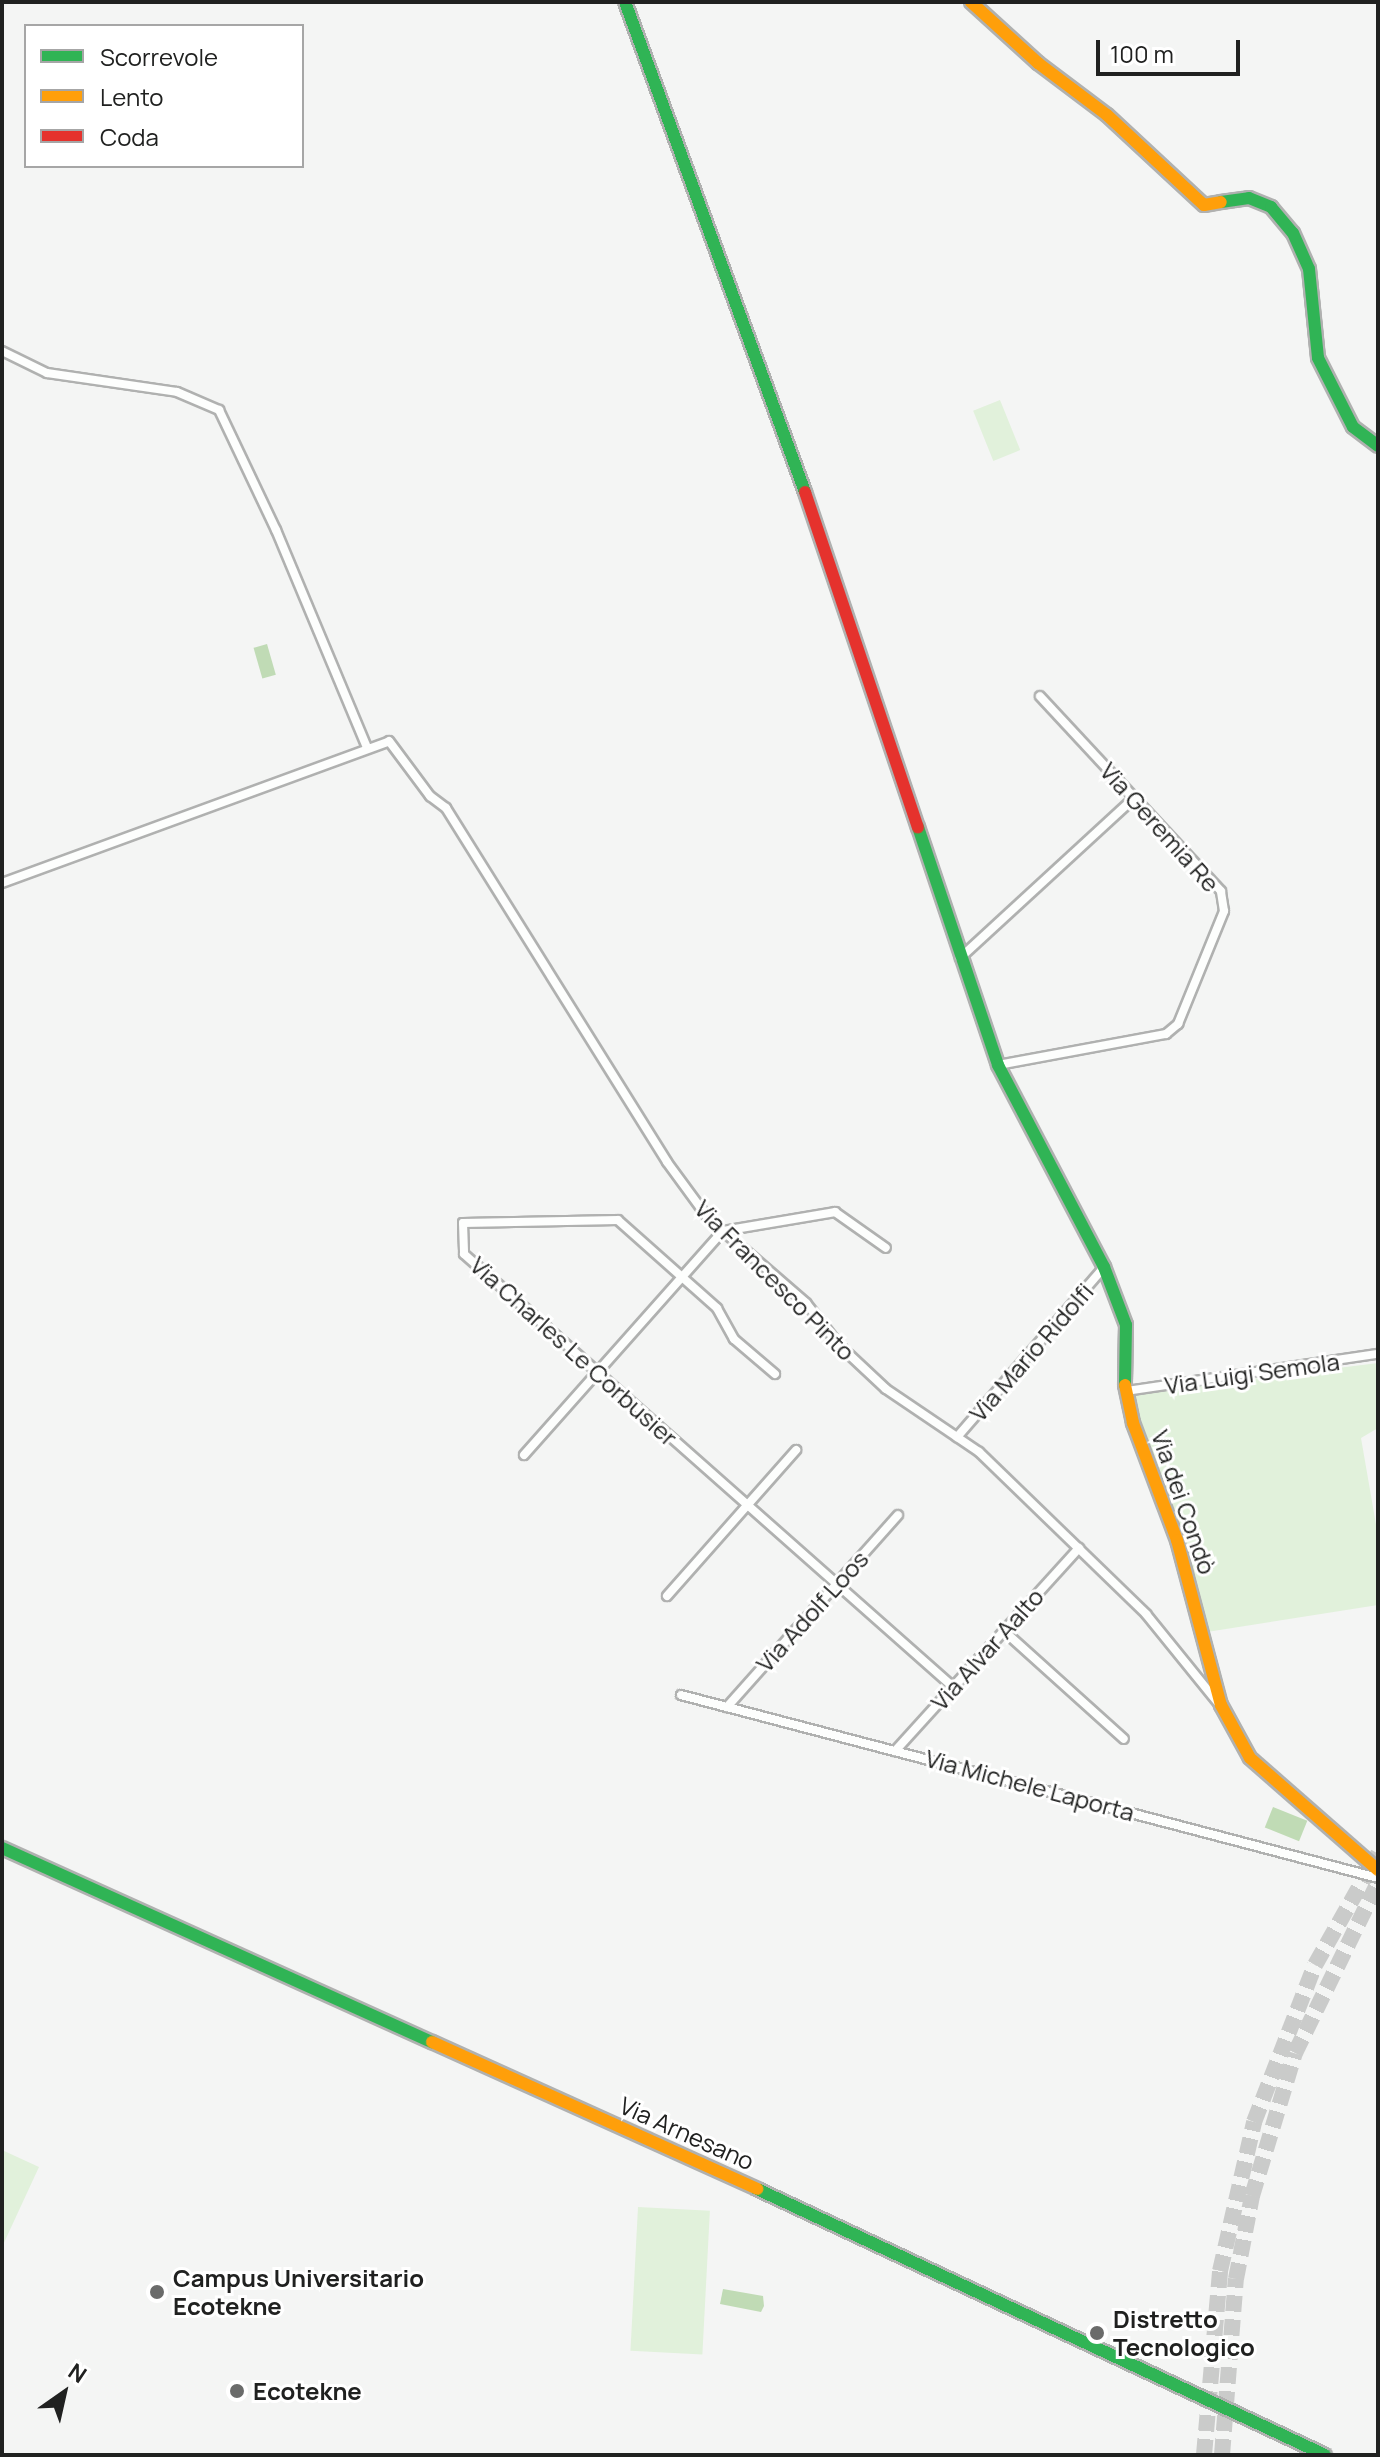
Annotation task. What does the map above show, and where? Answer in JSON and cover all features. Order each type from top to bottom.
[{"type":"street","name":"Via dei Condò","points":[[625,2],[758,353],[959,958],[998,1065],[1016,1107],[1104,1267],[1126,1325],[1126,1391],[1177,1540],[1221,1705],[1250,1758],[1378,1870]]},
{"type":"street","points":[[971,2],[1038,63],[1107,115],[1204,205],[1249,198],[1271,207],[1293,233],[1306,260],[1318,358],[1353,427],[1378,446]]},
{"type":"street","points":[[2,351],[47,373],[177,392],[219,410],[276,530],[367,748],[2,883]]},
{"type":"street","name":"Via Geremia Re","points":[[998,1065],[1166,1034],[1178,1024],[1225,901],[1135,797],[1040,696]]},
{"type":"street","name":"Via Francesco Pinto","points":[[367,748],[389,741],[430,796],[446,808],[667,1162],[723,1231],[806,1303],[839,1345],[886,1389],[957,1437],[1079,1548],[1146,1614],[1221,1705]]},
{"type":"street","points":[[959,958],[1135,797]]},
{"type":"street","points":[[524,1455],[723,1231],[835,1212],[886,1248]]},
{"type":"street","name":"Via Charles Le Corbusier","points":[[775,1374],[734,1339],[717,1308],[618,1220],[463,1223],[464,1254],[953,1687]]},
{"type":"street","name":"Via Mario Ridolfi","points":[[957,1437],[1104,1267]]},
{"type":"street","name":"Via Luigi Semola","points":[[1126,1391],[1378,1354]]},
{"type":"street","points":[[667,1596],[796,1450]]},
{"type":"street","name":"Via Adolf Loos","points":[[727,1707],[898,1515]]},
{"type":"street","name":"Via Alvar Aalto","points":[[895,1751],[1079,1548]]},
{"type":"street","points":[[1004,1631],[1124,1739]]},
{"type":"street","name":"Via Michele Laporta","points":[[681,1695],[1378,1878]]},
{"type":"street","name":"Via Arnesano","points":[[2,1848],[869,2239],[1325,2455]]},
{"type":"shaded area","points":[[1000,400],[1020,450],[993,461],[973,411]]},
{"type":"shaded area","points":[[267,644],[276,675],[262,679],[254,648]]},
{"type":"shaded area","points":[[1378,1363],[1378,1428],[1361,1438],[1378,1536],[1378,1605],[1207,1632],[1175,1511],[1137,1422],[1132,1394]]},
{"type":"shaded area","points":[[1273,1807],[1307,1821],[1299,1841],[1265,1827]]},
{"type":"shaded area","points":[[2,2150],[39,2167],[2,2247]]},
{"type":"shaded area","points":[[638,2207],[710,2211],[702,2355],[630,2351]]},
{"type":"shaded area","points":[[723,2289],[763,2296],[761,2312],[720,2304]]},
{"type":"tunnel","points":[[1204,2455],[1220,2271],[1254,2122],[1315,1965],[1378,1854]]},
{"type":"tunnel","points":[[1222,2455],[1236,2279],[1252,2196],[1295,2053],[1378,1883]]},
{"type":"traffic: fast","points":[[625,2],[805,492]]},
{"type":"traffic: fast","points":[[1221,202],[1249,198],[1271,207],[1293,233],[1309,269],[1318,358],[1353,427],[1378,446]]},
{"type":"traffic: fast","points":[[918,827],[998,1065],[1104,1267],[1126,1325],[1125,1385]]},
{"type":"traffic: fast","points":[[2,1848],[432,2042]]},
{"type":"traffic: fast","points":[[757,2189],[1325,2455]]},
{"type":"traffic: slow","points":[[971,2],[1038,63],[1107,115],[1204,205],[1221,202]]},
{"type":"traffic: slow","points":[[1125,1385],[1133,1423],[1177,1540],[1221,1705],[1250,1758],[1378,1870]]},
{"type":"traffic: slow","points":[[432,2042],[757,2189]]},
{"type":"traffic: jam","points":[[805,492],[918,827]]},
{"type":"place","name":"Campus Universitario Ecotekne","points":[[157,2292]]},
{"type":"place","name":"Distretto Tecnologico","points":[[1097,2333]]},
{"type":"place","name":"Ecotekne","points":[[237,2391]]}]
